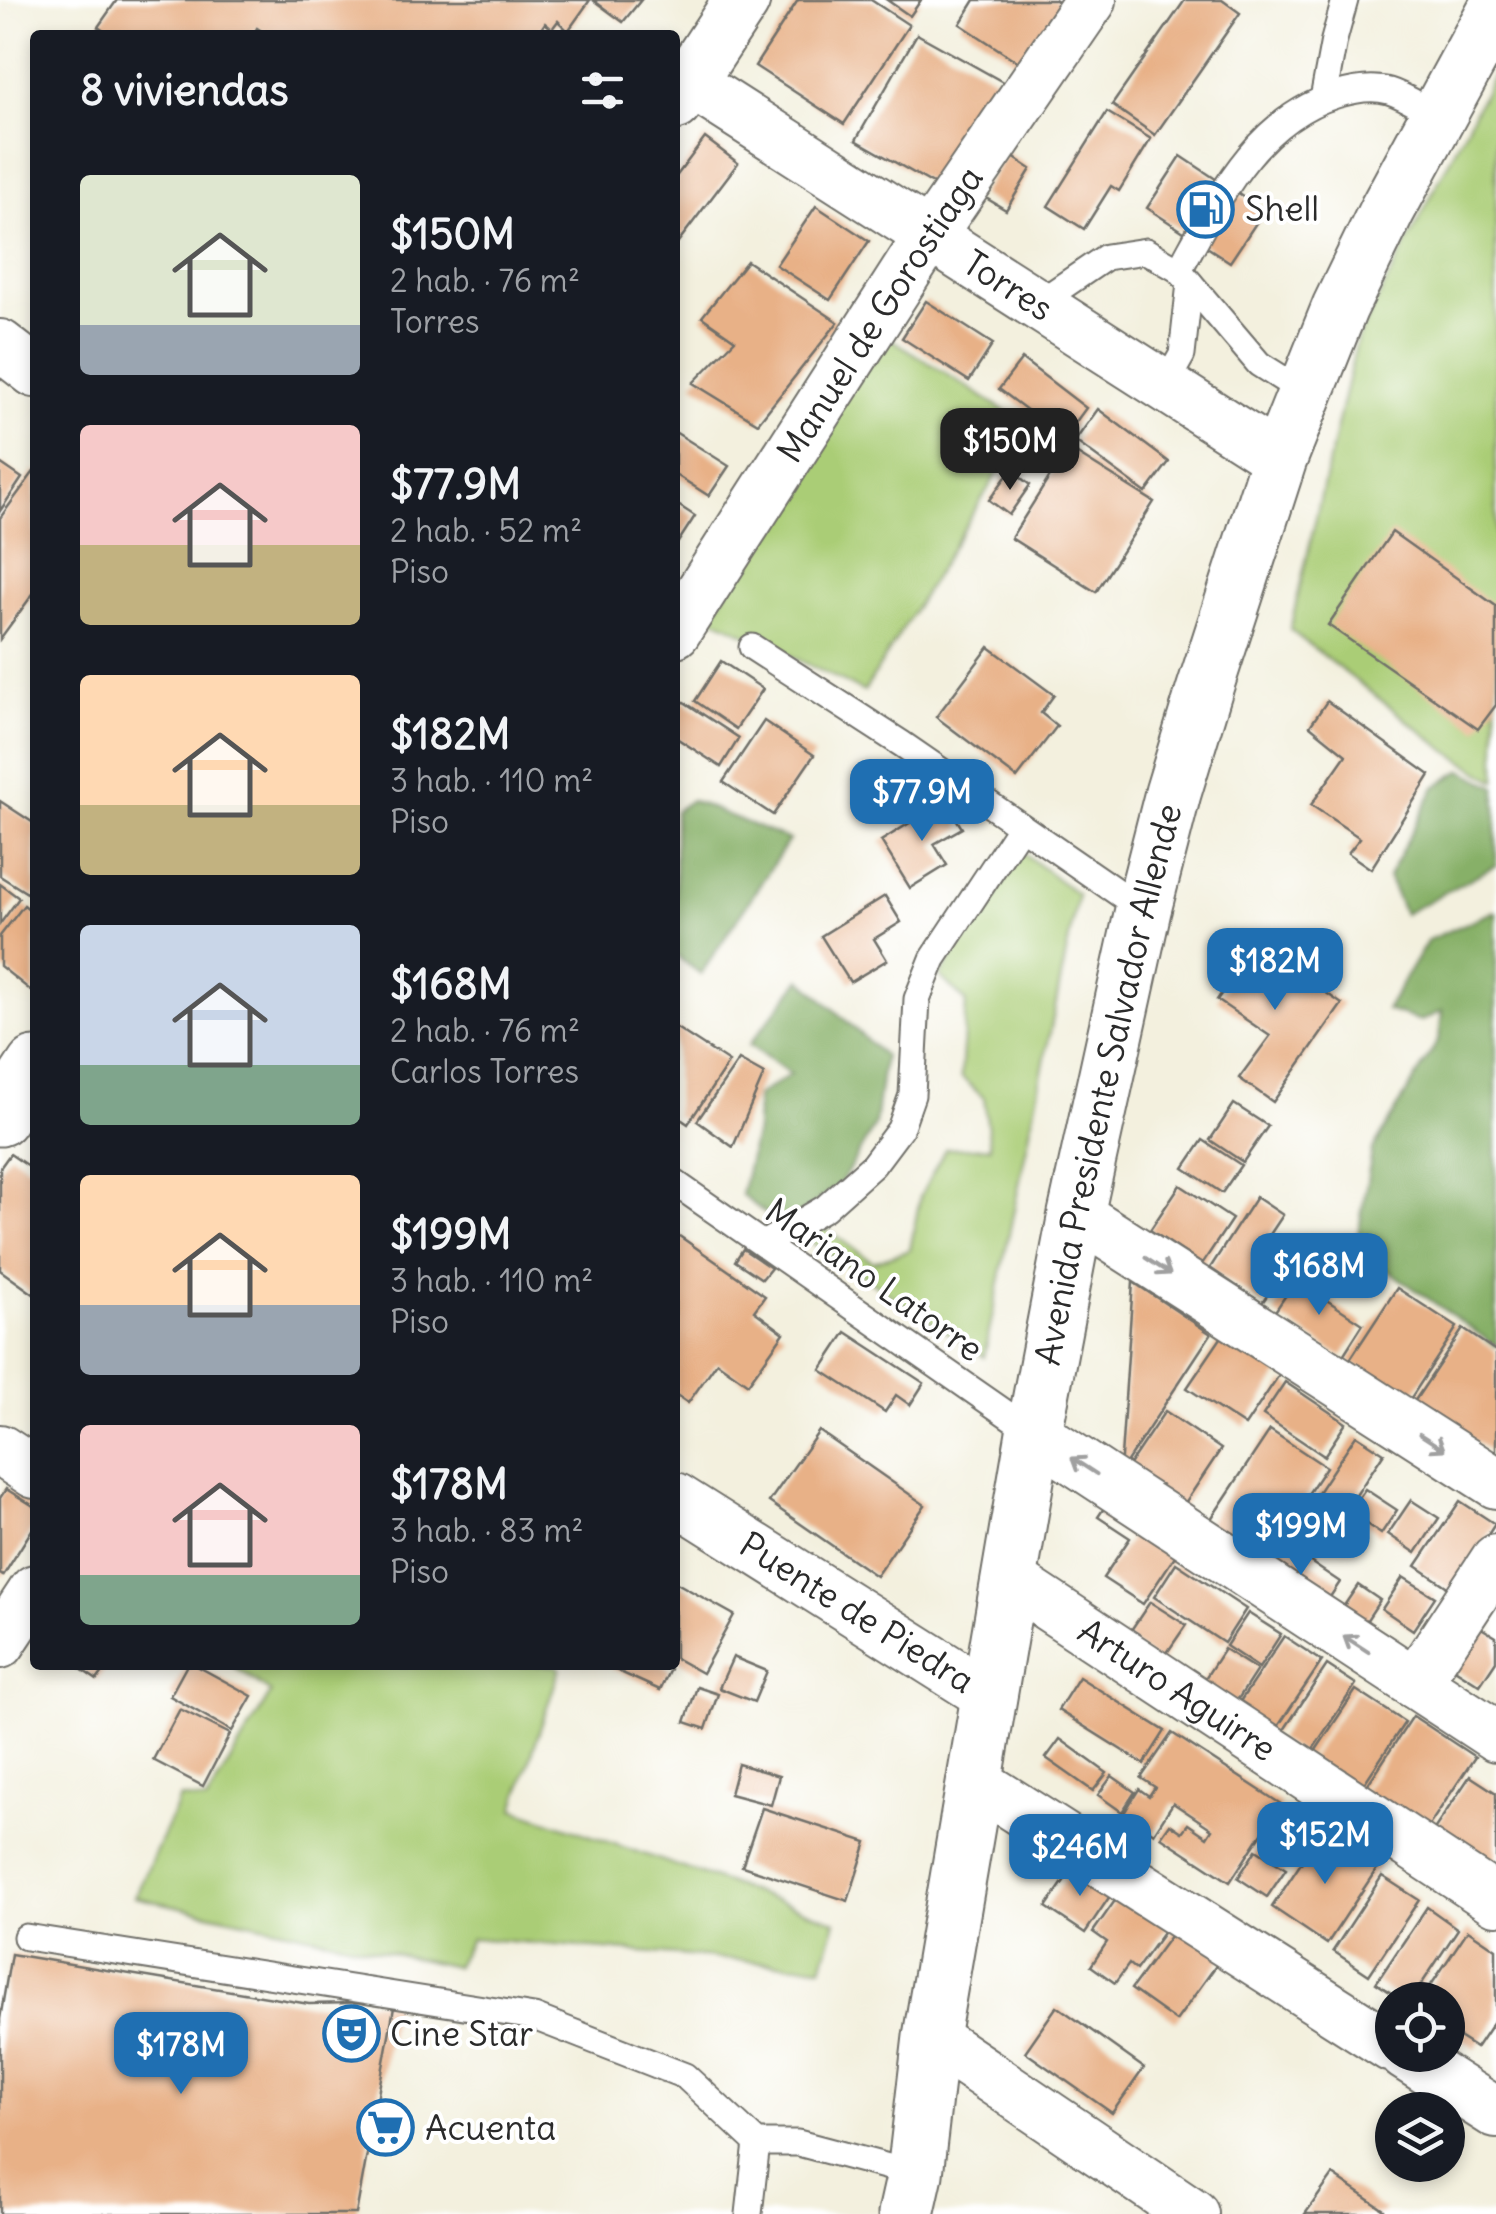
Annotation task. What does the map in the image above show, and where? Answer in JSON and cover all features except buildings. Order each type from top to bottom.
[{"type":"main road","points":[[682,91],[742,0]]},
{"type":"main road","name":"Avenida Presidente Salvador Allende","points":[[910,2194],[931,2037],[1034,1433],[1076,1214],[1173,793],[1279,459],[1340,306],[1387,210],[1496,9]]},
{"type":"main road","points":[[10,1117],[30,1075]]},
{"type":"street","name":"Manuel de Gorostiaga","points":[[680,624],[930,236],[1091,0]]},
{"type":"street","name":"Torres","points":[[682,91],[930,236],[1279,459]]},
{"type":"street","points":[[0,345],[30,368]]},
{"type":"street","points":[[1076,1214],[1496,1483]]},
{"type":"street","points":[[1034,1433],[1496,1736]]},
{"type":"street","points":[[0,1450],[30,1471]]},
{"type":"street","name":"Puente de Piedra","points":[[680,1501],[989,1696]]},
{"type":"street","points":[[1414,1683],[1496,1560]]},
{"type":"street","name":"Arturo Aguirre","points":[[1010,1580],[1496,1900]]},
{"type":"street","points":[[0,1643],[30,1598]]},
{"type":"street","points":[[976,1782],[1375,2036]]},
{"type":"street","points":[[931,2037],[1193,2214]]},
{"type":"street","points":[[1433,2072],[1496,2112]]},
{"type":"lane","points":[[1323,99],[1345,0]]},
{"type":"lane","points":[[1165,385],[1182,355],[1188,324],[1184,276],[1230,179],[1258,146],[1286,120],[1323,99],[1356,89],[1387,90],[1438,116]]},
{"type":"lane","points":[[1037,304],[1106,257],[1146,251],[1184,276],[1258,364],[1305,393]]},
{"type":"lane","points":[[752,646],[1144,910]]},
{"type":"lane","points":[[763,1244],[824,1208],[873,1165],[900,1129],[912,1095],[917,998],[933,959],[1021,826]]},
{"type":"lane","name":"Mariano Latorre","points":[[680,1186],[1034,1433]]},
{"type":"lane","points":[[26,1936],[534,2017],[685,2076],[757,2142],[798,2143],[910,2194]]},
{"type":"lane","points":[[748,2214],[757,2142]]},
{"type":"green space","points":[[1496,70],[1496,781],[1447,751],[1290,630],[1357,340]]},
{"type":"green space","points":[[882,333],[1027,425],[864,692],[711,617]]},
{"type":"green space","points":[[1462,770],[1496,787],[1496,865],[1404,914],[1388,877],[1435,787]]},
{"type":"green space","points":[[691,800],[789,840],[701,974],[680,959],[680,808]]},
{"type":"green space","points":[[1022,852],[1078,895],[984,1357],[807,1239],[816,1222],[873,1262],[910,1250],[920,1197],[945,1149],[990,1147],[984,1098],[961,1077],[966,1002],[940,976]]},
{"type":"green space","points":[[1495,911],[1496,1346],[1356,1248],[1372,1151],[1439,1039],[1442,1011],[1421,1021],[1386,1010],[1428,940]]},
{"type":"green space","points":[[801,979],[884,1056],[875,1125],[841,1183],[784,1227],[741,1195],[756,1130],[757,1096],[791,1074],[749,1045]]},
{"type":"green space","points":[[239,1670],[559,1670],[514,1809],[836,1921],[822,1967],[471,1938],[455,1967],[135,1897],[180,1798],[206,1802],[271,1693]]},
{"type":"place","name":"Shell","points":[[1206,209]]},
{"type":"place","name":"Cine Star","points":[[351,2034]]},
{"type":"place","name":"Acuenta","points":[[386,2128]]}]
